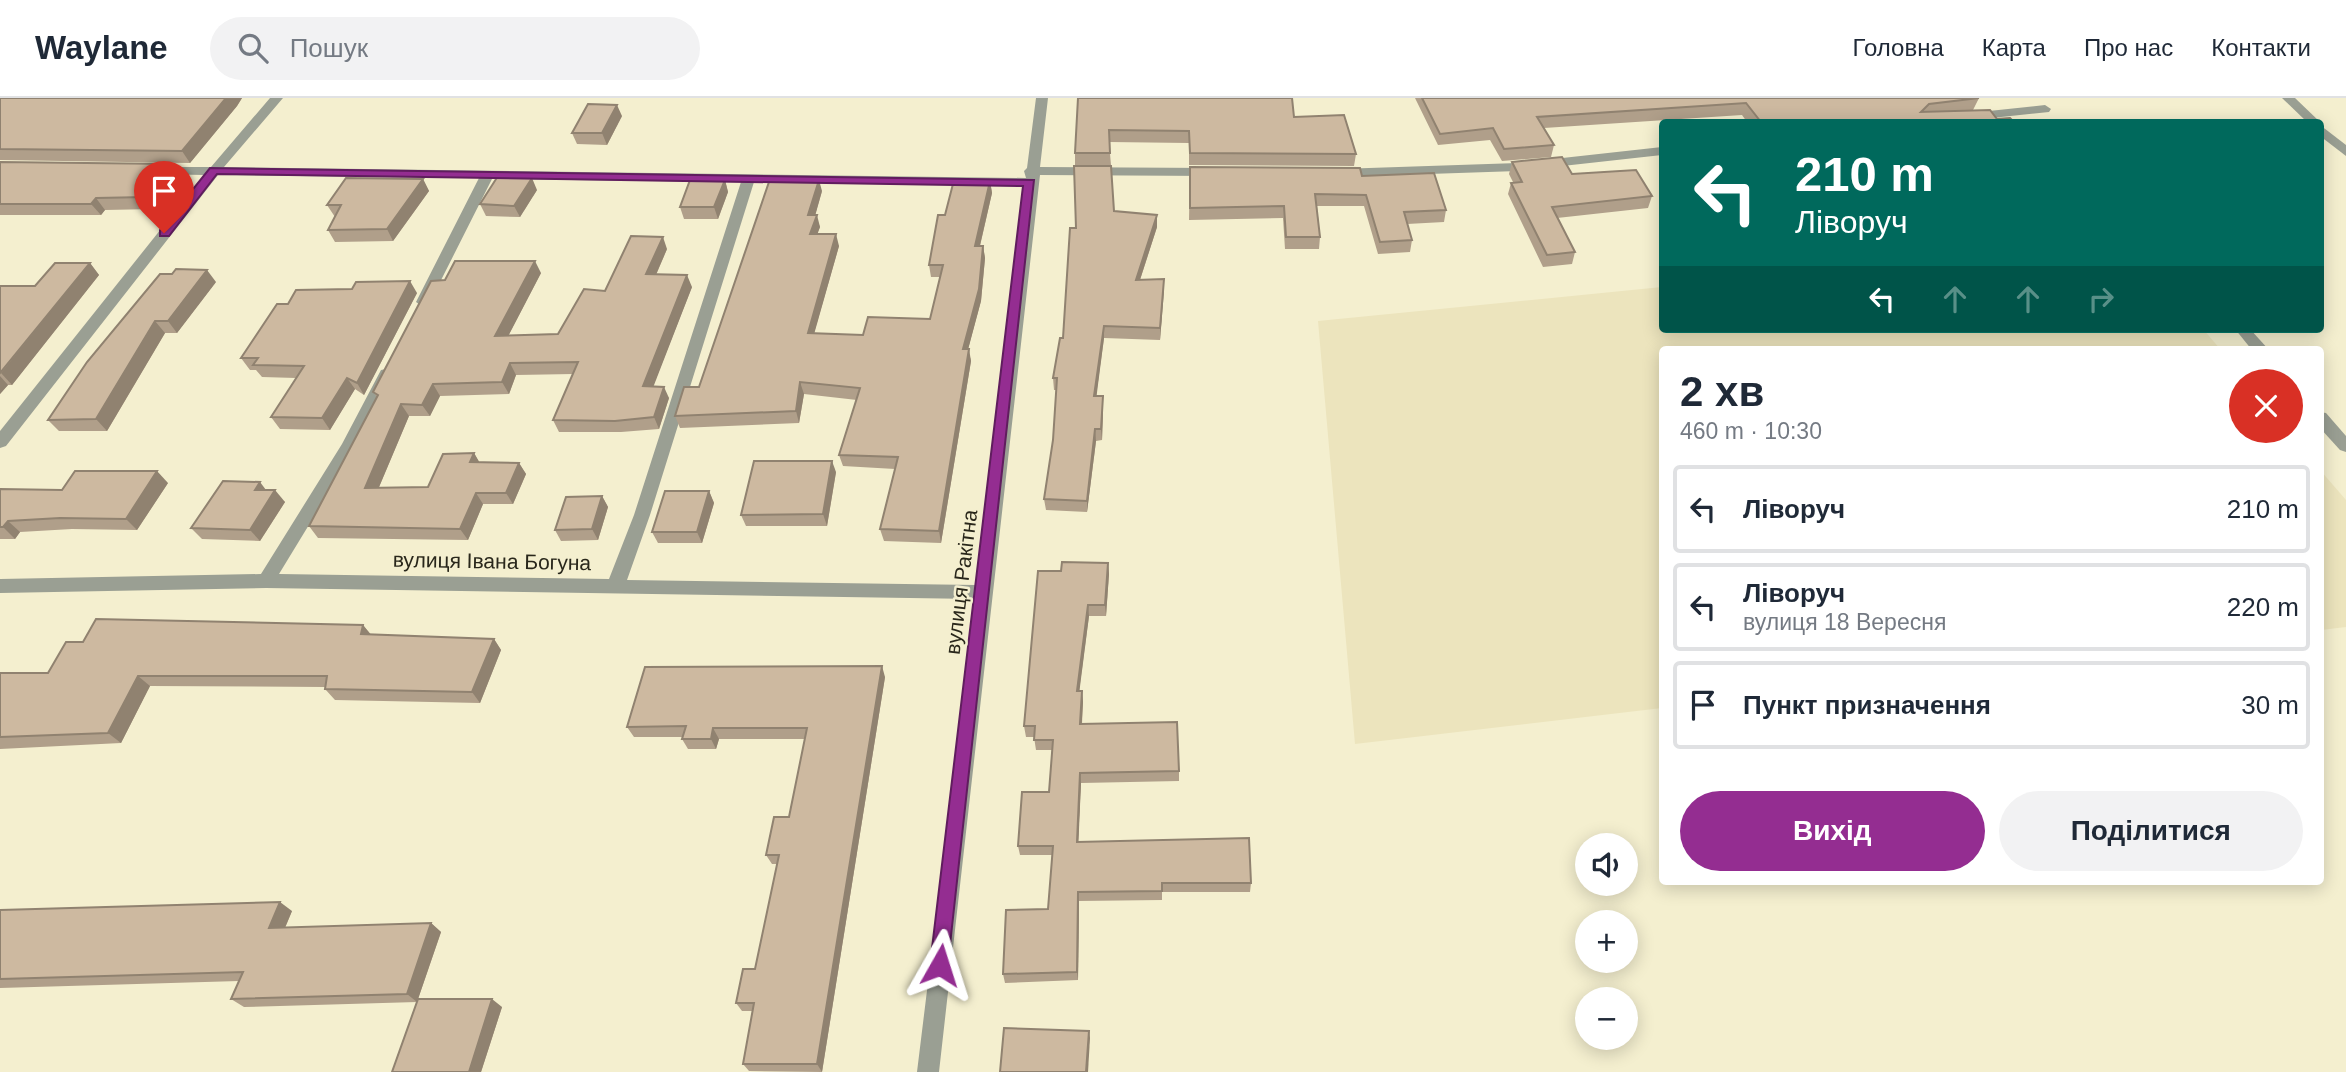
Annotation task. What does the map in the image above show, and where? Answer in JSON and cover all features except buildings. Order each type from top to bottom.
[{"type":"street","points":[[0,442],[214,170],[277,98]]},
{"type":"street","name":"вулиця Ракітна","points":[[928,1072],[1030,177],[1042,98]]},
{"type":"street","points":[[2036,98],[2055,119]]},
{"type":"street","points":[[2288,98],[2311,119]]},
{"type":"street","points":[[1951,119],[2045,109]]},
{"type":"street","points":[[2324,132],[2346,152]]},
{"type":"street","points":[[1321,173],[1404,173],[1518,167],[1659,151]]},
{"type":"street","points":[[134,169],[749,178],[1030,177],[1225,172]]},
{"type":"street","points":[[412,323],[488,174]]},
{"type":"street","points":[[616,585],[642,515],[749,178]]},
{"type":"street","points":[[2246,333],[2257,346]]},
{"type":"street","points":[[266,581],[349,446],[393,359]]},
{"type":"street","points":[[2324,421],[2346,446]]},
{"type":"street","name":"вулиця Івана Богуна","points":[[0,586],[266,581],[983,592]]},
{"type":"shaded area","points":[[1659,287],[1659,333],[2206,333],[2218,346],[1659,346],[1659,708],[1355,744],[1318,321]]},
{"type":"shaded area","points":[[2324,475],[2346,500],[2346,627],[2324,630]]},
{"type":"route","points":[[164,233],[214,170],[1030,183],[940,965]]}]
